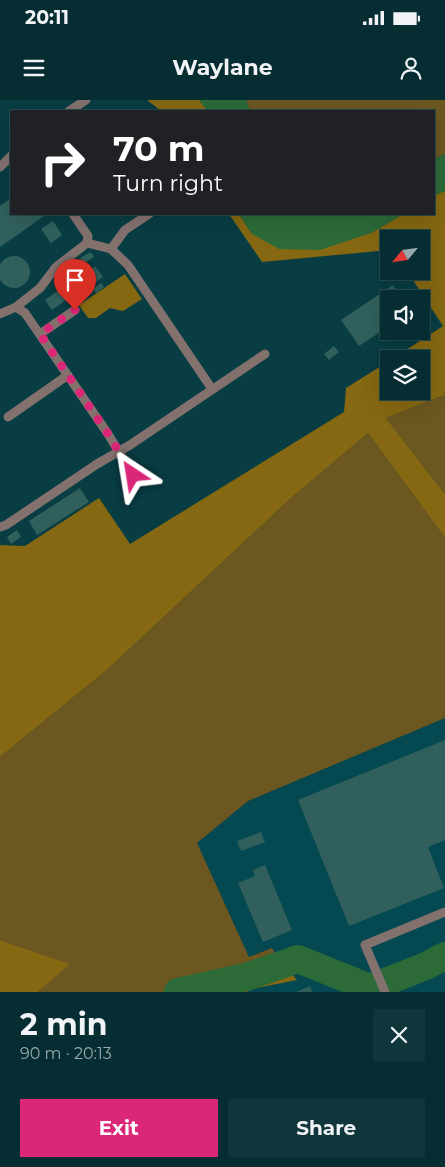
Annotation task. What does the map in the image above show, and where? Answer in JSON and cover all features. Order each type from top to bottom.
[{"type":"lane","points":[[71,110],[86,100]]},
{"type":"lane","points":[[0,167],[10,157]]},
{"type":"lane","points":[[0,314],[16,307],[40,288],[56,267],[87,243],[88,236],[74,215]]},
{"type":"lane","points":[[111,249],[125,230],[148,215]]},
{"type":"lane","points":[[87,243],[111,249],[128,265],[212,389]]},
{"type":"lane","points":[[16,307],[25,313],[40,334],[108,434],[133,475]]},
{"type":"lane","points":[[40,334],[75,310]]},
{"type":"lane","points":[[0,527],[6,525],[118,452],[264,354]]},
{"type":"lane","points":[[8,417],[68,375]]},
{"type":"lane","points":[[385,992],[365,945],[445,912]]},
{"type":"shaded area","points":[[147,100],[199,100],[207,110],[160,110]]},
{"type":"shaded area","points":[[199,100],[246,100],[250,110],[207,110]]},
{"type":"shaded area","points":[[246,100],[445,100],[445,154],[435,159],[435,110],[250,110]]},
{"type":"shaded area","points":[[445,154],[445,191],[435,195],[435,159]]},
{"type":"shaded area","points":[[445,191],[445,395],[386,418],[445,494],[445,538],[368,433],[289,500],[107,670],[0,757],[0,545],[25,546],[99,498],[130,544],[344,412],[346,388],[380,367],[380,400],[430,400],[430,350],[406,350],[421,340],[430,340],[430,334],[443,326],[430,306],[430,290],[419,290],[413,280],[430,280],[430,230],[380,230],[380,251],[262,262],[230,215],[240,215],[252,234],[371,233],[401,215],[435,215],[435,195]]},
{"type":"shaded area","points":[[240,215],[401,215],[371,233],[320,250],[279,249],[252,234]]},
{"type":"shaded area","points":[[125,274],[142,299],[123,311],[110,308],[96,318],[88,318],[79,305]]},
{"type":"shaded area","points":[[445,395],[445,494],[386,418]]},
{"type":"shaded area","points":[[368,433],[445,538],[445,718],[248,801],[197,843],[249,957],[272,948],[276,955],[233,973],[181,978],[162,992],[38,992],[69,964],[0,940],[0,757],[107,670],[289,500]]},
{"type":"shaded area","points":[[445,718],[445,992],[247,992],[252,989],[297,980],[272,948],[249,957],[197,843],[248,801]]},
{"type":"shaded area","points":[[0,940],[70,964],[38,992],[0,992]]},
{"type":"shaded area","points":[[276,955],[297,980],[252,989],[247,992],[162,992],[181,978],[233,973]]},
{"type":"building","points":[[10,199],[10,215],[46,215],[0,247],[0,206]]},
{"type":"building","points":[[53,221],[62,235],[51,243],[41,229]]},
{"type":"building","points":[[91,252],[94,257],[83,264],[80,258]]},
{"type":"building","points":[[14,256],[20,258],[28,266],[30,272],[28,278],[20,286],[14,288],[8,286],[0,278],[0,266],[8,258]]},
{"type":"building","points":[[95,266],[103,277],[89,287],[81,275]]},
{"type":"building","points":[[101,283],[104,287],[96,293],[93,289]]},
{"type":"building","points":[[393,285],[396,290],[386,290]]},
{"type":"building","points":[[59,290],[66,300],[52,310],[45,300]]},
{"type":"building","points":[[380,294],[380,332],[359,346],[341,320]]},
{"type":"building","points":[[334,346],[339,352],[329,360],[324,354]]},
{"type":"building","points":[[80,488],[89,502],[37,535],[29,521]]},
{"type":"building","points":[[17,530],[21,537],[11,544],[7,537]]},
{"type":"building","points":[[445,740],[445,840],[428,847],[444,888],[349,926],[298,800]]},
{"type":"building","points":[[261,832],[265,842],[241,851],[237,841]]},
{"type":"building","points":[[265,865],[292,930],[263,942],[238,883],[255,876],[253,870]]},
{"type":"building","points":[[310,986],[312,992],[296,992]]},
{"type":"waterway","points":[[178,992],[246,977],[298,959],[370,988],[426,966],[445,956]]},
{"type":"route","points":[[75,310],[40,334],[108,434],[133,475]]}]
